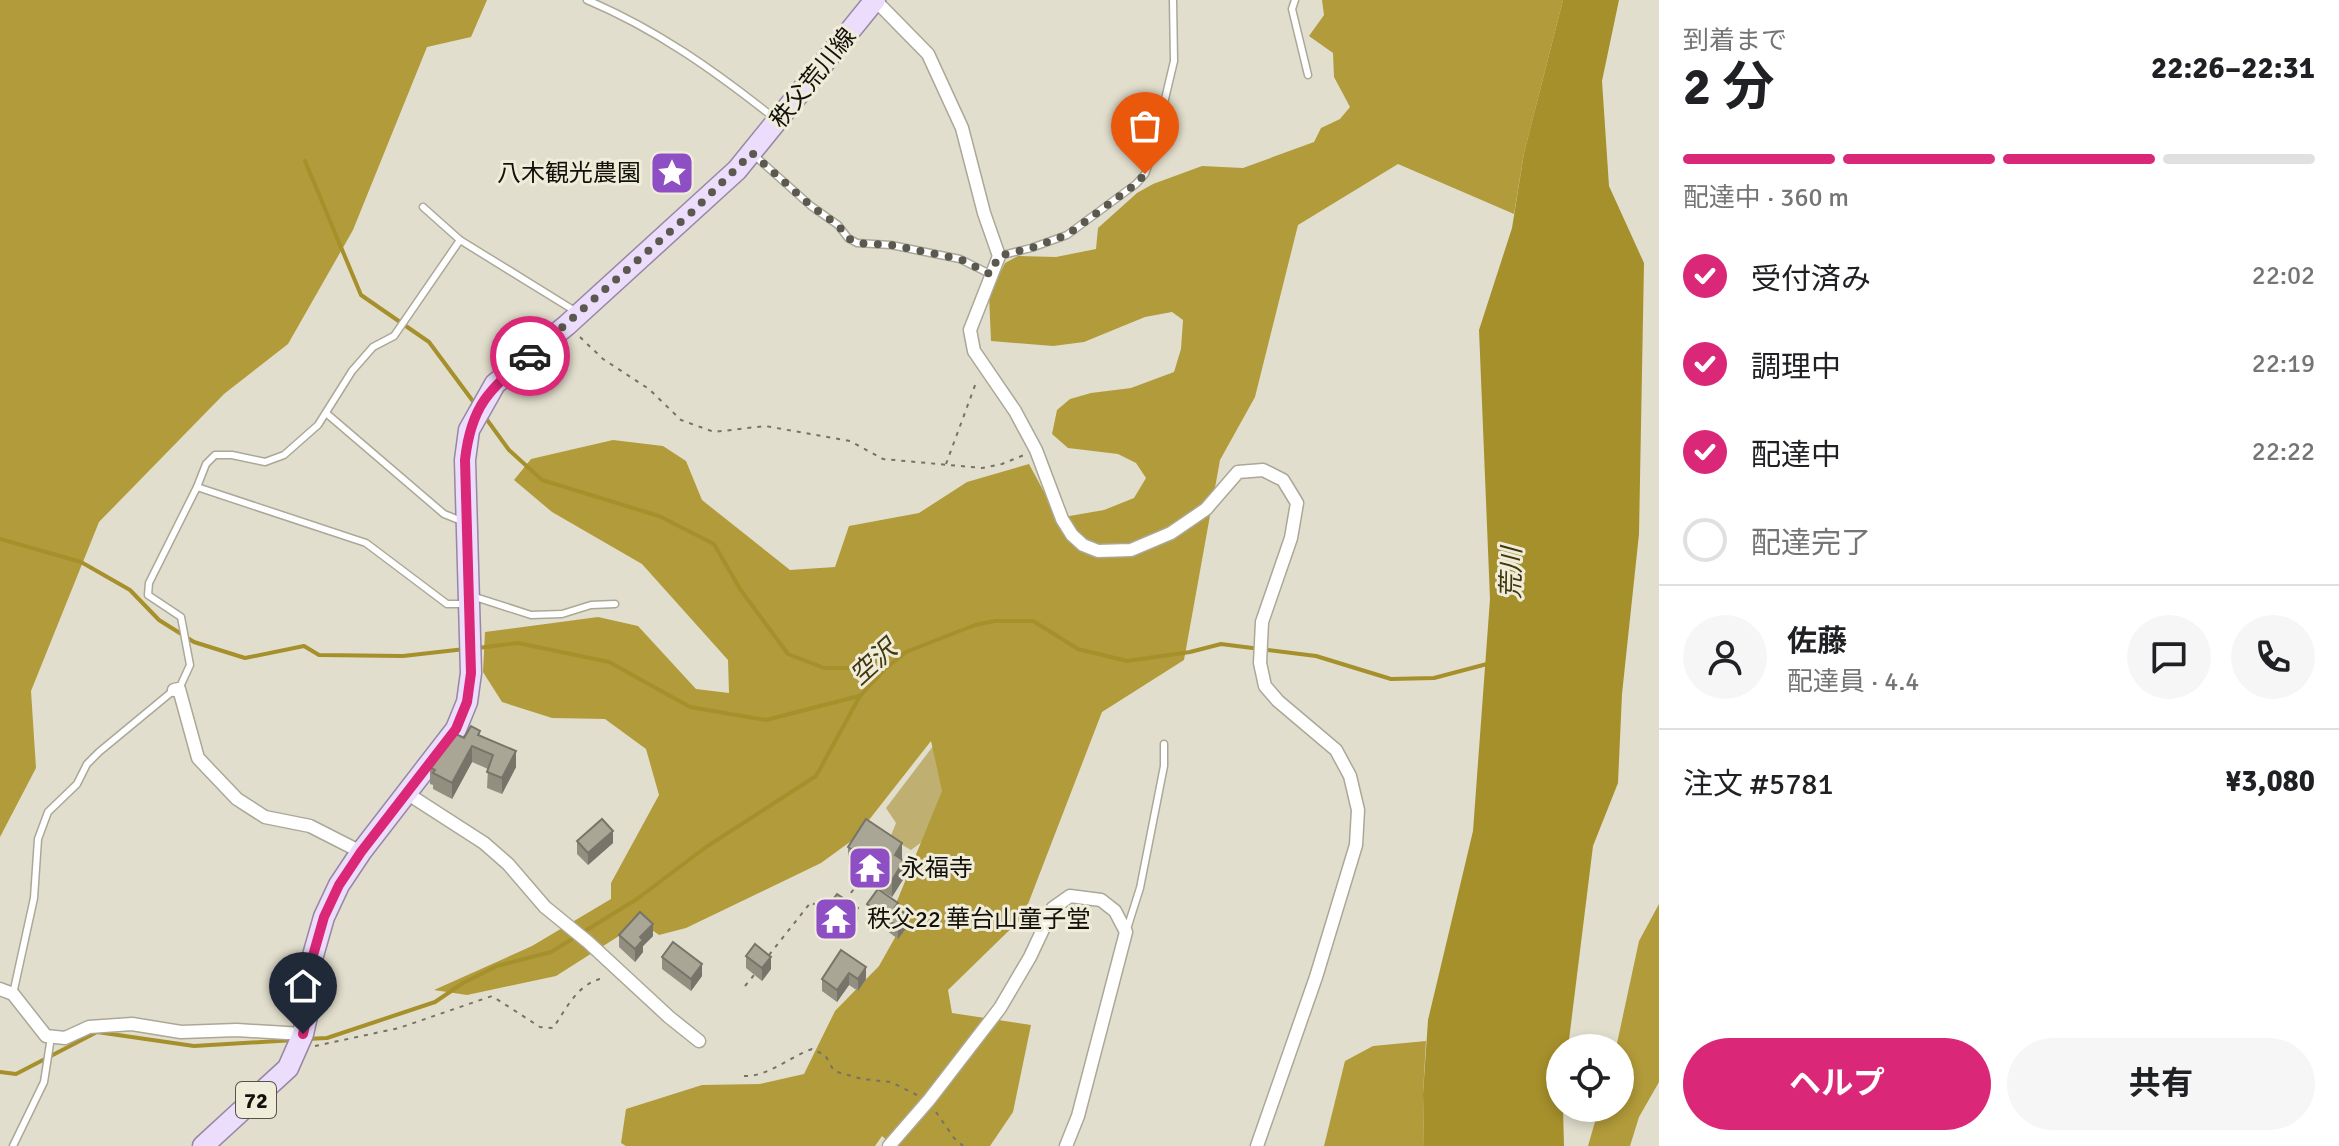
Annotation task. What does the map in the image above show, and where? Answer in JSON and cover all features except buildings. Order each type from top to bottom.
[{"type":"main road","name":"秩父荒川線","points":[[203,1146],[288,1068],[300,1042],[310,1003],[310,966],[324,917],[339,885],[456,729],[467,702],[471,673],[465,460],[469,430],[495,384],[574,320],[752,153],[875,0]]},
{"type":"street","points":[[875,0],[928,54],[962,128],[984,213],[999,256],[970,330],[974,351],[1015,411],[1036,450],[1047,484],[1067,527],[1083,545],[1098,551],[1131,550],[1171,533],[1206,509],[1238,472],[1263,470],[1283,480],[1297,503],[1291,538],[1262,622],[1260,663],[1265,686],[1278,701],[1336,750],[1350,776],[1358,810],[1356,845],[1316,977],[1257,1146]]},
{"type":"street","points":[[176,690],[198,758],[237,799],[265,817],[310,826],[361,852]]},
{"type":"street","points":[[408,794],[484,843],[508,864],[545,907],[699,1041]]},
{"type":"street","points":[[889,1146],[1000,1008],[1030,957],[1053,908],[1070,896],[1101,900],[1115,911],[1126,932],[1078,1116],[1066,1146]]},
{"type":"street","points":[[6,992],[46,1036],[51,1037],[65,1038],[89,1027],[132,1024],[181,1032],[237,1030],[300,1042]]},
{"type":"lane","points":[[587,0],[626,16],[714,70],[779,121]]},
{"type":"lane","points":[[999,256],[1067,235],[1145,174],[1174,61],[1173,0]]},
{"type":"lane","points":[[1295,0],[1292,9],[1308,75]]},
{"type":"lane","points":[[752,153],[857,243],[891,245],[960,259],[990,274]]},
{"type":"lane","points":[[423,207],[460,240],[574,320]]},
{"type":"lane","points":[[6,992],[34,898],[38,839],[48,812],[77,784],[87,764],[99,752],[176,690],[190,665],[181,617],[148,595],[149,583],[206,464],[215,455],[265,462],[284,455],[318,425],[352,371],[373,347],[394,336],[460,240]]},
{"type":"lane","points":[[326,413],[444,514],[468,524]]},
{"type":"lane","points":[[197,487],[366,543],[447,604],[469,600],[531,615],[562,614],[591,605],[615,604]]},
{"type":"lane","points":[[1126,932],[1140,888],[1164,766],[1164,744]]},
{"type":"lane","points":[[13,1146],[44,1082],[51,1037]]},
{"type":"path","points":[[574,320],[603,359],[649,389],[681,420],[714,432],[765,426],[850,441],[883,459],[982,468],[1002,464],[1036,450]]},
{"type":"path","points":[[946,464],[983,364]]},
{"type":"path","points":[[838,902],[842,904],[862,878]]},
{"type":"path","points":[[763,962],[811,902],[828,914],[832,907]]},
{"type":"path","points":[[745,986],[754,975]]},
{"type":"path","points":[[300,1042],[399,1028],[492,996],[540,1027],[553,1028],[580,989],[594,980],[622,976]]},
{"type":"path","points":[[744,1076],[760,1076],[791,1057],[812,1049],[825,1055],[834,1071],[862,1079],[891,1082],[929,1100],[954,1138],[963,1146]]},
{"type":"shaded area","points":[[0,0],[487,0],[471,37],[427,47],[353,230],[288,344],[224,394],[99,522],[31,691],[36,768],[0,837]]},
{"type":"shaded area","points":[[1322,0],[1563,0],[1524,153],[1514,214],[1398,164],[1298,225],[1255,397],[1220,460],[1184,660],[1102,712],[1023,917],[948,990],[952,1013],[1031,1025],[1013,1112],[990,1146],[893,1146],[882,1136],[875,1146],[626,1146],[621,1143],[626,1109],[702,1085],[760,1084],[804,1074],[835,1011],[879,966],[897,934],[897,901],[942,791],[931,741],[854,839],[821,863],[686,928],[659,935],[641,922],[556,976],[467,995],[434,990],[532,946],[611,899],[611,883],[659,795],[646,749],[605,719],[552,718],[502,702],[483,672],[485,632],[598,617],[638,626],[696,689],[729,693],[728,660],[642,564],[552,512],[514,480],[531,459],[613,440],[663,446],[686,461],[702,500],[790,570],[835,567],[849,526],[919,513],[967,482],[1029,464],[1058,518],[1104,510],[1134,498],[1146,478],[1136,463],[1118,454],[1068,448],[1052,434],[1057,410],[1070,399],[1131,388],[1174,372],[1181,349],[1183,320],[1172,312],[1145,317],[1084,342],[1053,346],[991,341],[989,295],[1005,263],[1018,256],[1056,257],[1096,249],[1098,228],[1137,193],[1153,184],[1202,166],[1243,168],[1314,142],[1321,128],[1340,119],[1350,107],[1334,77],[1333,53],[1309,36],[1324,15]]},
{"type":"shaded area","points":[[981,711],[934,833],[911,850],[890,838],[896,823],[886,808],[943,733]]},
{"type":"shaded area","points":[[1659,904],[1659,1082],[1639,1117],[1630,1146],[1588,1146],[1595,1122],[1634,1122],[1634,1034],[1619,1034],[1639,941]]},
{"type":"shaded area","points":[[1426,1041],[1424,1146],[1324,1146],[1345,1061],[1373,1046]]},
{"type":"water","name":"荒川","points":[[1563,0],[1619,0],[1602,81],[1609,186],[1644,263],[1639,534],[1622,694],[1618,783],[1593,846],[1570,1034],[1546,1034],[1546,1122],[1563,1122],[1564,1146],[1424,1146],[1423,1094],[1428,1020],[1473,831],[1490,599],[1479,330],[1512,228],[1524,153]]},
{"type":"waterway","points":[[305,161],[361,295],[429,342],[475,404]]},
{"type":"waterway","points":[[485,417],[509,450],[542,480],[659,516],[714,544],[740,589],[788,654],[824,668],[886,668]]},
{"type":"waterway","points":[[0,539],[81,562],[130,590],[159,620],[194,642],[245,658],[304,646],[319,655],[403,656],[465,649]]},
{"type":"waterway","name":"空沢","points":[[306,1039],[327,1038],[435,1002],[497,966],[551,952],[637,899],[706,847],[816,776],[860,696],[886,668],[906,652],[975,625],[995,621],[1033,621],[1078,649],[1127,661],[1221,644],[1316,656],[1391,679],[1434,678],[1487,664]]},
{"type":"waterway","points":[[478,648],[518,643],[609,662],[690,707],[766,720],[859,696]]},
{"type":"waterway","points":[[0,1072],[16,1074],[97,1032],[194,1046],[294,1040]]},
{"type":"way so far","points":[[530,356],[692,212],[752,153],[857,243],[891,245],[960,259],[990,274],[999,256],[1067,235],[1145,174]]},
{"type":"place","name":"八木観光農園","points":[[672,173]]},
{"type":"place","name":"永福寺","points":[[870,868]]},
{"type":"place","name":"秩父22 華台山童子堂","points":[[836,919]]},
{"type":"route","points":[[303,1034],[310,1003],[310,966],[315,945],[339,885],[456,729],[467,702],[471,673],[465,460],[469,430],[495,384],[530,356]]}]
